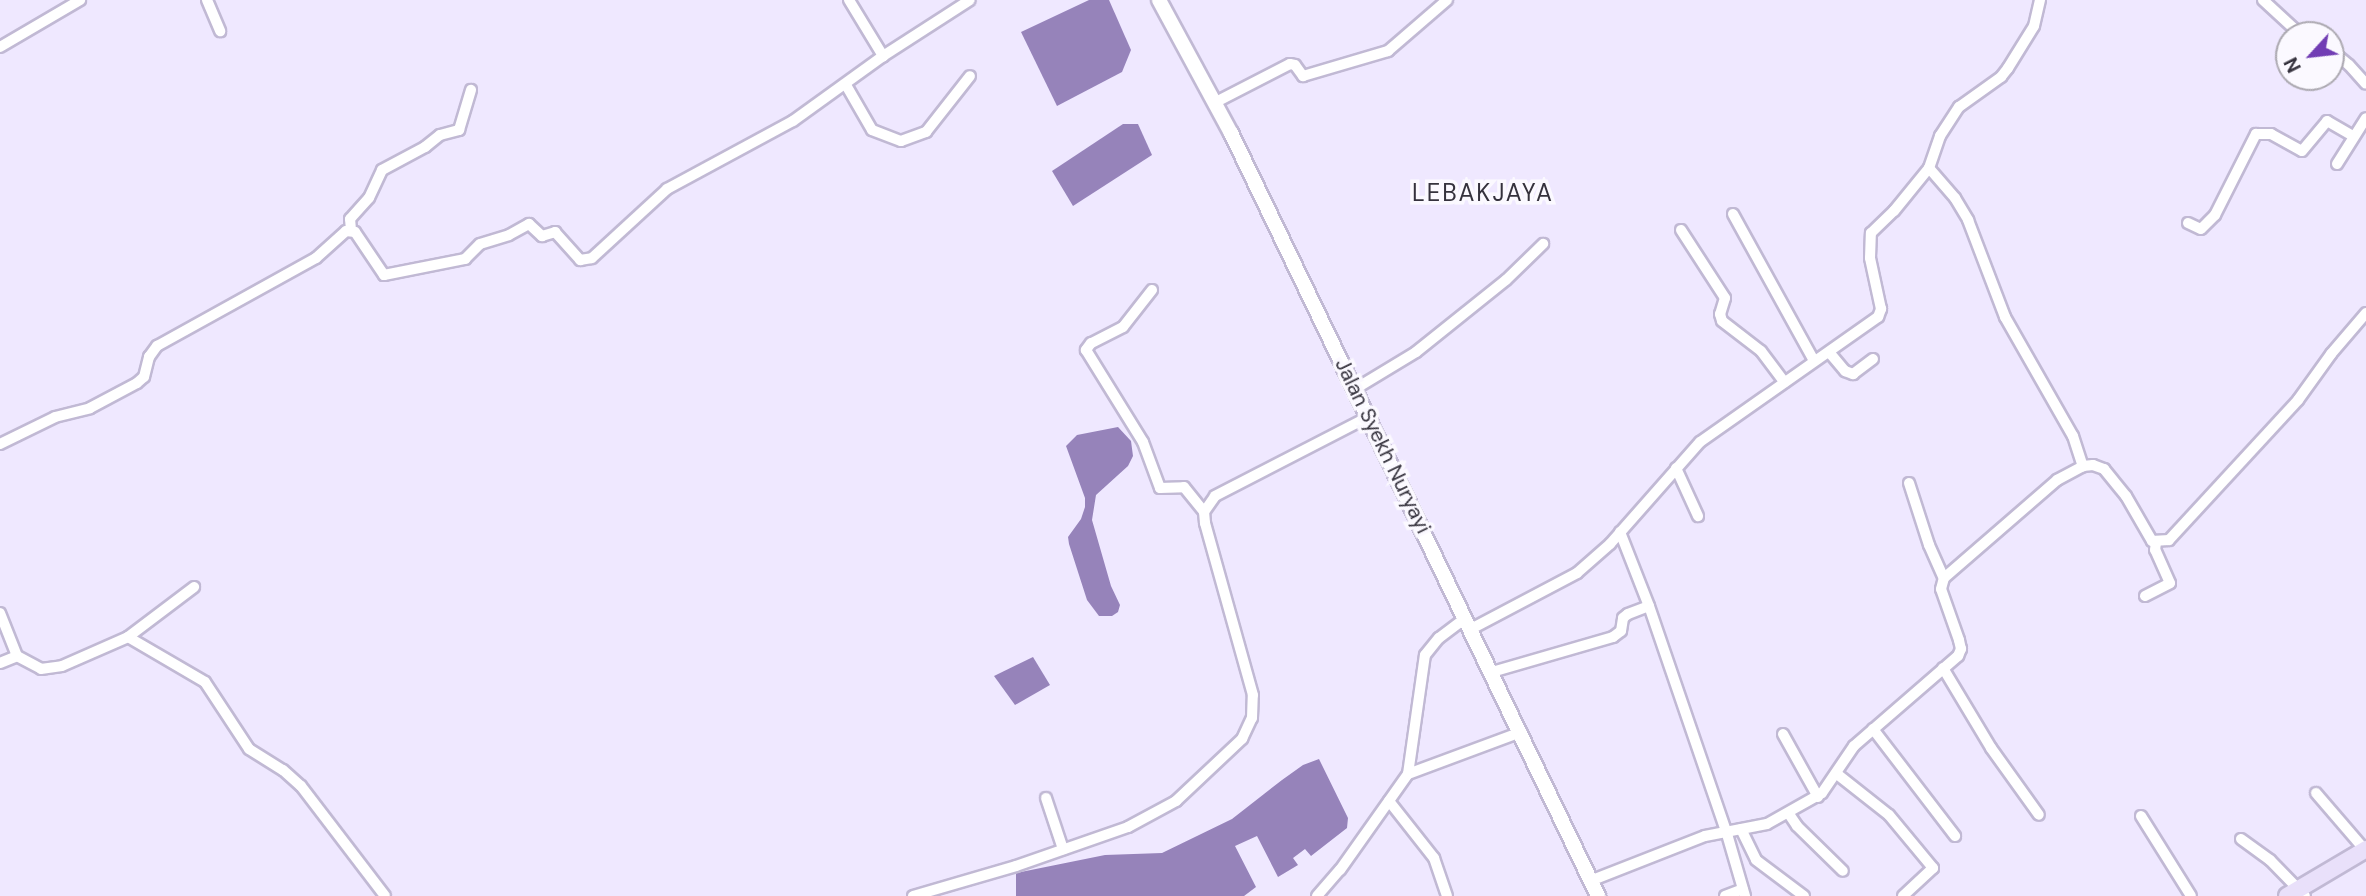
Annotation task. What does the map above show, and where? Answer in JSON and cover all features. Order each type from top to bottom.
[{"type":"main road","name":"Jalan Syekh Nuryayi","points":[[1164,3],[1216,103],[1469,623],[1598,896]]},
{"type":"main road","points":[[2297,893],[2365,849]]},
{"type":"street","points":[[0,47],[80,0]]},
{"type":"street","points":[[207,0],[220,31]]},
{"type":"street","points":[[849,0],[883,56]]},
{"type":"street","points":[[471,90],[458,130],[440,135],[425,147],[382,170],[369,198],[350,219],[351,230],[364,243],[382,275],[465,259],[480,244],[509,235],[529,224],[541,236],[555,232],[579,260],[585,260],[601,251],[667,190],[793,121],[883,56],[970,0]]},
{"type":"street","points":[[1216,103],[1290,64],[1295,65],[1303,76],[1388,51],[1447,0]]},
{"type":"street","points":[[1317,896],[1340,870],[1408,774],[1425,655],[1439,638],[1572,577],[1604,551],[1707,436],[1878,317],[1881,309],[1870,258],[1871,233],[1894,211],[1929,168],[1940,136],[1959,107],[2001,77],[2027,41],[2034,26],[2039,0]]},
{"type":"street","points":[[2263,0],[2286,21]]},
{"type":"street","points":[[2345,61],[2366,84]]},
{"type":"street","points":[[846,85],[872,130],[901,141],[926,132],[970,76]]},
{"type":"street","points":[[2337,164],[2366,118]]},
{"type":"street","points":[[2188,223],[2201,229],[2215,215],[2256,134],[2271,134],[2302,152],[2328,121],[2353,136]]},
{"type":"street","points":[[1929,168],[1955,198],[1968,220],[2005,317],[2073,436],[2083,466]]},
{"type":"street","points":[[1733,214],[1814,361]]},
{"type":"street","points":[[0,444],[55,417],[90,408],[137,383],[144,377],[149,357],[157,346],[316,258],[351,230]]},
{"type":"street","points":[[1681,230],[1725,298],[1720,314],[1722,321],[1761,351],[1784,382]]},
{"type":"street","points":[[1355,389],[1416,352],[1506,279],[1543,244]]},
{"type":"street","points":[[913,896],[1128,827],[1176,800],[1247,732],[1255,707],[1254,695],[1204,512],[1184,487],[1160,488],[1143,442],[1086,349],[1091,343],[1123,327],[1152,290]]},
{"type":"street","points":[[1944,578],[2057,480],[2083,466],[2093,465],[2104,469],[2126,496],[2152,541],[2156,543],[2169,540],[2298,400],[2331,354],[2366,313]]},
{"type":"street","points":[[1829,352],[1845,372],[1853,374],[1873,359]]},
{"type":"street","points":[[1204,512],[1215,496],[1368,417]]},
{"type":"street","points":[[1676,468],[1698,516]]},
{"type":"street","points":[[1590,881],[1705,836],[1727,834],[1767,824],[1818,797],[1837,774],[1850,750],[1958,656],[1961,649],[1943,597],[1944,578],[1929,545],[1909,483]]},
{"type":"street","points":[[1620,532],[1649,606],[1727,834],[1744,892],[1726,896]]},
{"type":"street","points":[[2145,596],[2170,583],[2155,550],[2156,543]]},
{"type":"street","points":[[0,613],[17,656],[34,666],[52,669],[128,637],[194,587]]},
{"type":"street","points":[[1492,672],[1613,637],[1621,631],[1623,618],[1649,606]]},
{"type":"street","points":[[128,637],[205,682],[249,749],[283,770],[300,786],[385,896]]},
{"type":"street","points":[[0,663],[17,656]]},
{"type":"street","points":[[1943,668],[1991,748],[2039,815]]},
{"type":"street","points":[[1872,729],[1955,836]]},
{"type":"street","points":[[1408,774],[1521,732]]},
{"type":"street","points":[[1783,734],[1818,797]]},
{"type":"street","points":[[1837,774],[1889,815],[1933,868],[1903,896]]},
{"type":"street","points":[[2316,793],[2365,849]]},
{"type":"street","points":[[1046,798],[1063,849]]},
{"type":"street","points":[[1389,801],[1434,858],[1442,874],[1447,896]]},
{"type":"street","points":[[1789,814],[1797,826],[1843,871]]},
{"type":"street","points":[[2141,816],[2191,896]]},
{"type":"street","points":[[1741,829],[1756,860],[1804,896]]},
{"type":"street","points":[[2241,839],[2297,893]]},
{"type":"shaded area","points":[[1089,0],[1109,0],[1131,50],[1122,72],[1057,106],[1021,32]]},
{"type":"shaded area","points":[[1123,124],[1138,124],[1152,155],[1073,206],[1052,171]]},
{"type":"shaded area","points":[[1118,427],[1131,441],[1133,456],[1128,466],[1096,495],[1092,520],[1111,586],[1120,605],[1118,612],[1112,616],[1099,616],[1087,600],[1069,544],[1068,537],[1081,519],[1085,498],[1066,446],[1077,435]]},
{"type":"shaded area","points":[[1033,657],[1050,685],[1015,705],[994,676]]},
{"type":"shaded area","points":[[1319,759],[1348,818],[1347,828],[1311,856],[1305,849],[1293,858],[1298,865],[1278,877],[1257,836],[1235,846],[1256,887],[1244,896],[1016,896],[1016,873],[1105,855],[1162,853],[1232,819],[1303,765]]},
{"type":"district","name":"LEBAKJAYA","points":[[1483,193]]}]
